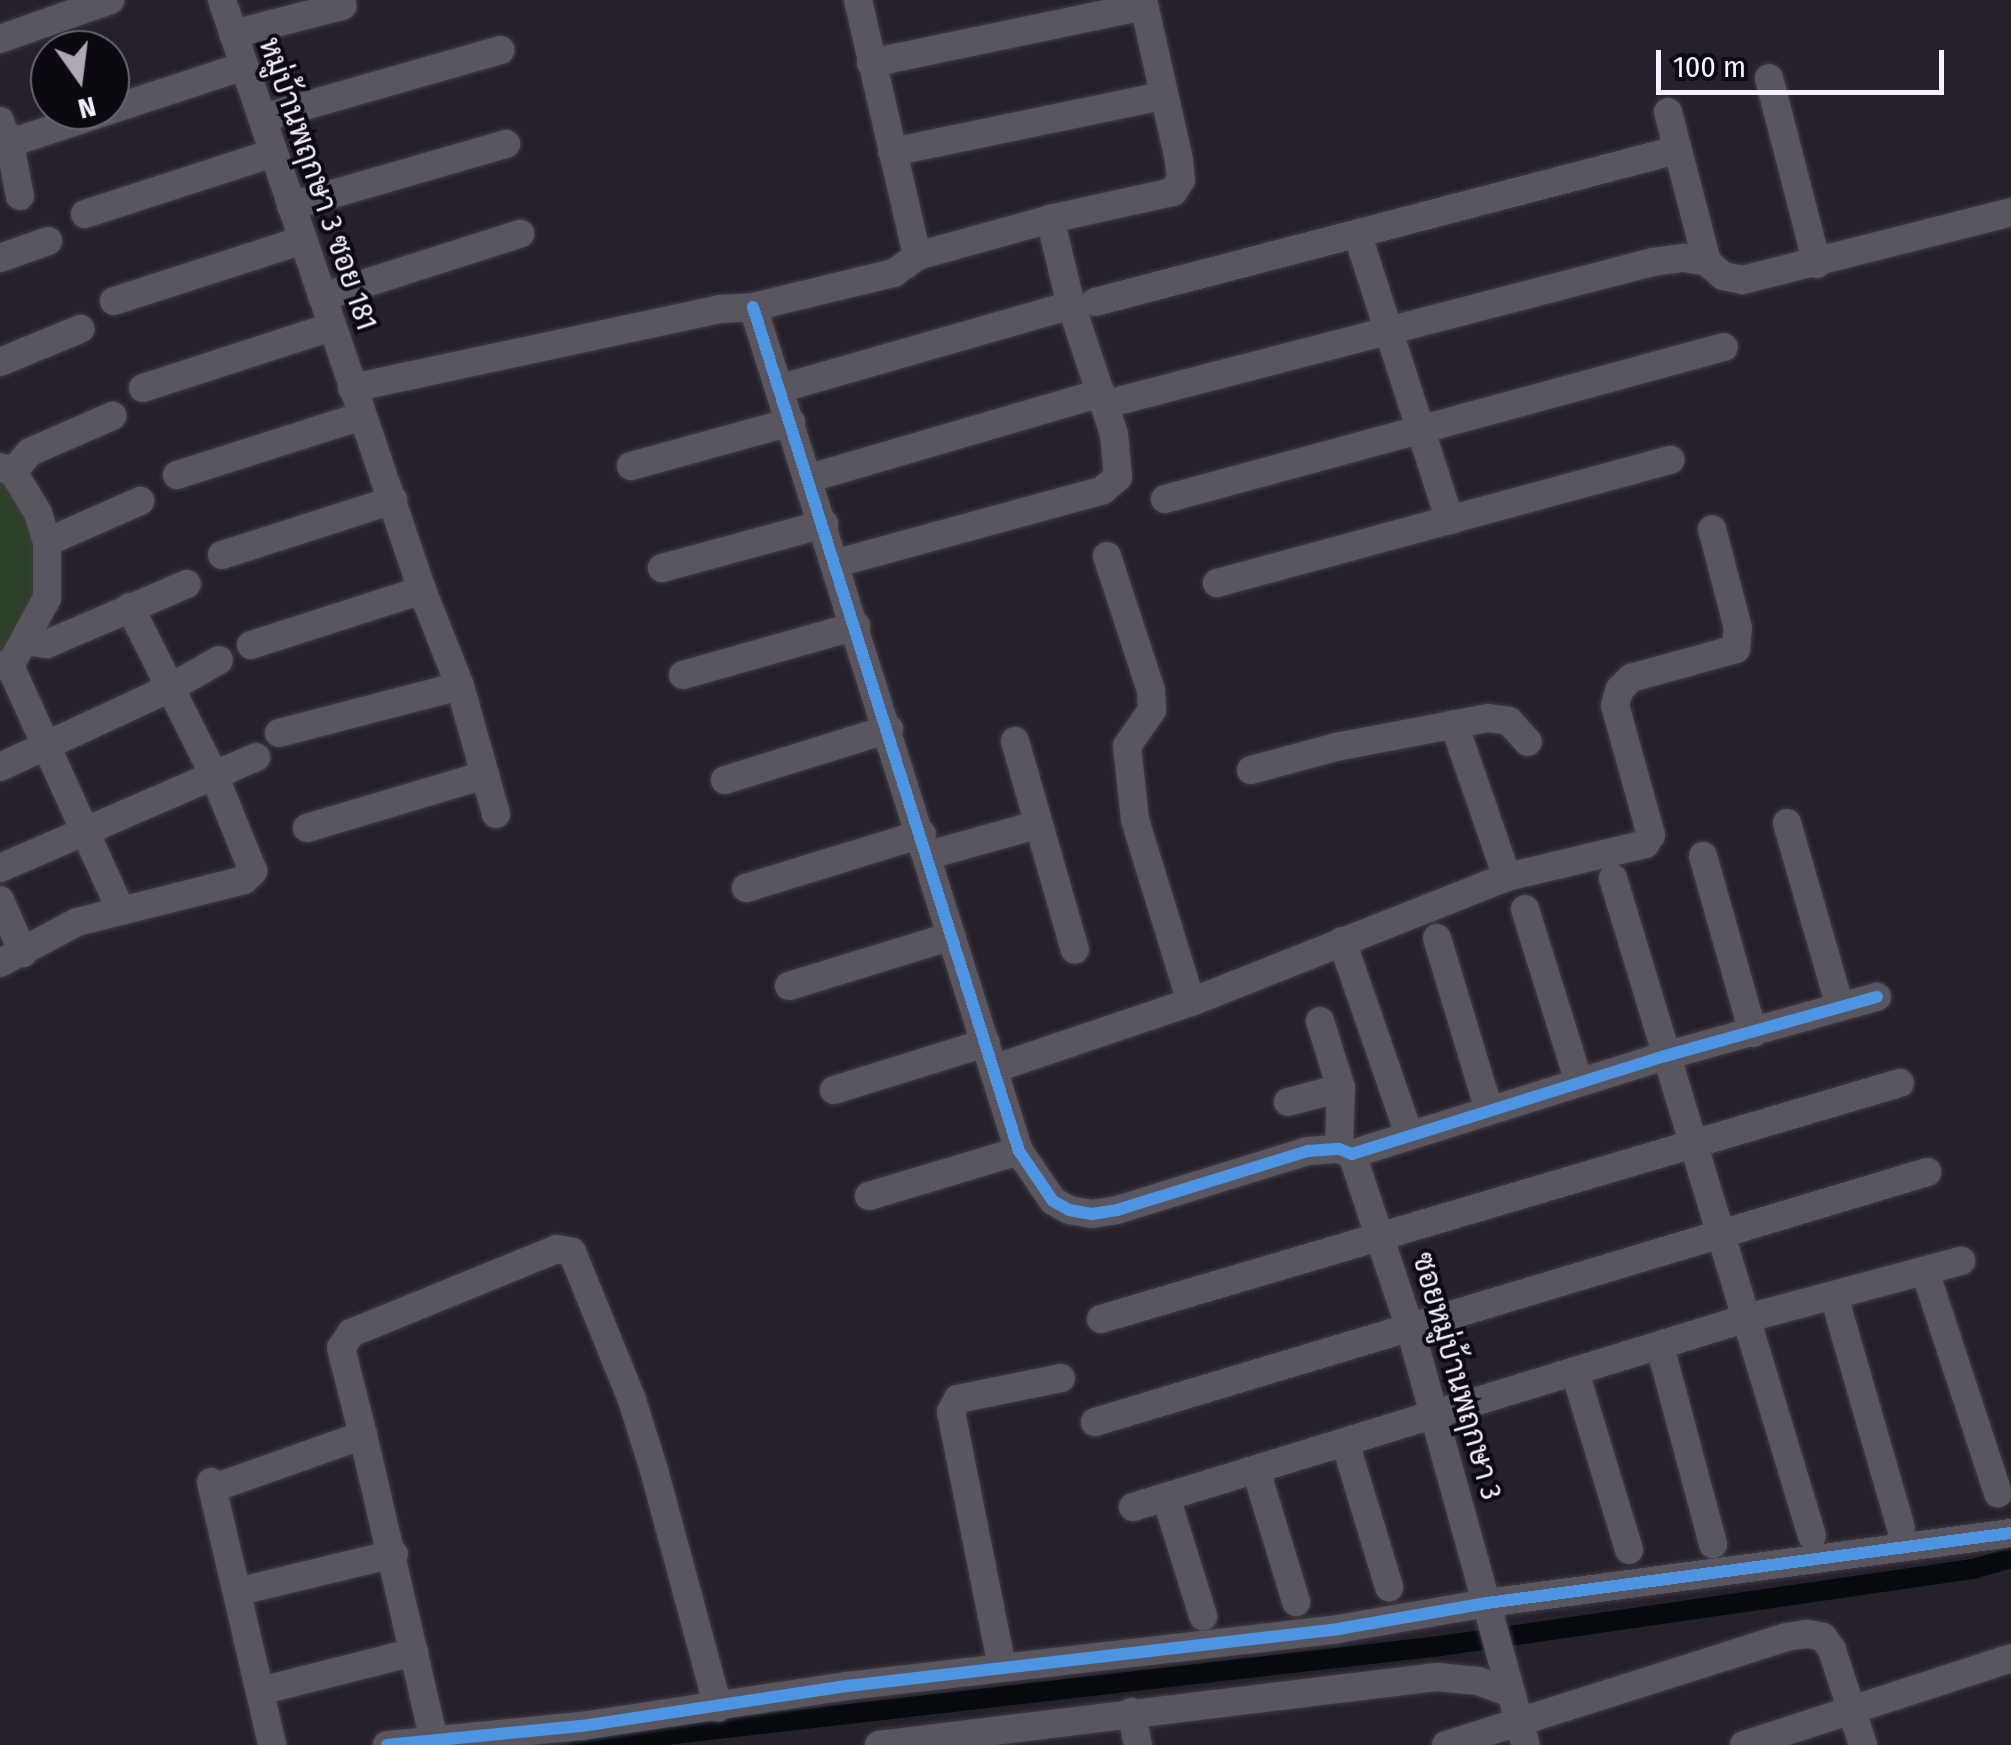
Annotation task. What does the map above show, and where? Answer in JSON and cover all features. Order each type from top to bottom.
[{"type":"street","points":[[0,39],[110,0]]},
{"type":"street","name":"หมู่บ้านพฤกษา 3 ซอย 181","points":[[222,0],[422,590],[460,686],[496,814]]},
{"type":"street","points":[[858,0],[917,256]]},
{"type":"street","points":[[352,388],[720,309],[753,307],[894,273],[917,256],[1050,219],[1173,192],[1181,180],[1143,3],[872,63]]},
{"type":"street","points":[[233,34],[342,6]]},
{"type":"street","points":[[262,118],[500,50]]},
{"type":"street","points":[[20,196],[4,130],[244,66]]},
{"type":"street","points":[[1769,78],[1816,264]]},
{"type":"street","points":[[892,152],[1163,96]]},
{"type":"street","points":[[1668,112],[1707,262]]},
{"type":"street","points":[[291,206],[506,144]]},
{"type":"street","points":[[782,388],[1083,304],[1358,236],[1676,150]]},
{"type":"street","points":[[85,214],[273,154]]},
{"type":"street","points":[[810,478],[1111,396],[1653,262],[1682,258],[1707,262],[1723,276],[1743,280],[2011,212]]},
{"type":"street","points":[[837,563],[1103,490],[1118,477],[1120,461],[1111,396],[1083,304],[1050,219]]},
{"type":"street","points":[[322,297],[520,234]]},
{"type":"street","points":[[1358,236],[1450,520]]},
{"type":"street","points":[[114,301],[302,240]]},
{"type":"street","points":[[0,258],[48,241]]},
{"type":"street","points":[[753,307],[926,844],[1019,1151],[1054,1201],[1092,1214],[1116,1210],[1308,1152],[1346,1151],[1409,1134],[1877,997]]},
{"type":"street","points":[[143,388],[332,327]]},
{"type":"street","points":[[0,362],[80,328]]},
{"type":"street","points":[[1165,498],[1418,426],[1724,347]]},
{"type":"street","points":[[112,416],[30,452],[6,470],[38,512],[47,542],[47,598],[27,640],[5,666],[48,746],[120,911]]},
{"type":"street","points":[[177,475],[362,416]]},
{"type":"street","points":[[630,466],[791,422]]},
{"type":"street","points":[[1217,583],[1671,460]]},
{"type":"street","points":[[222,555],[393,500]]},
{"type":"street","points":[[47,542],[140,502]]},
{"type":"street","points":[[662,568],[824,524]]},
{"type":"street","points":[[834,1090],[989,1056],[1191,1002],[1507,877],[1580,862],[1650,840],[1615,705],[1620,689],[1631,678],[1724,655],[1740,641],[1712,529]]},
{"type":"street","points":[[1106,556],[1151,691],[1152,710],[1127,746],[1135,820],[1191,1002]]},
{"type":"street","points":[[27,640],[46,644],[188,584]]},
{"type":"street","points":[[251,645],[422,590]]},
{"type":"street","points":[[0,900],[11,958],[65,928],[250,876],[252,861],[214,775],[130,607]]},
{"type":"street","points":[[683,675],[856,626]]},
{"type":"street","points":[[0,767],[172,688],[218,660]]},
{"type":"street","points":[[280,733],[460,686]]},
{"type":"street","points":[[1251,770],[1309,753],[1488,718],[1509,721],[1528,742]]},
{"type":"street","points":[[1454,724],[1507,877]]},
{"type":"street","points":[[725,780],[889,729]]},
{"type":"street","points":[[1015,741],[1075,950]]},
{"type":"street","points":[[0,868],[256,757]]},
{"type":"street","points":[[307,828],[485,775]]},
{"type":"street","points":[[1786,823],[1840,1008]]},
{"type":"street","points":[[746,888],[926,844],[1039,824]]},
{"type":"street","points":[[1702,856],[1753,1032]]},
{"type":"street","points":[[1613,878],[1717,1235],[1812,1536]]},
{"type":"street","points":[[1525,908],[1579,1082]]},
{"type":"street","points":[[789,986],[952,936]]},
{"type":"street","points":[[1437,938],[1489,1110]]},
{"type":"street","points":[[1342,941],[1409,1134]]},
{"type":"street","points":[[1320,1022],[1340,1088],[1346,1151]]},
{"type":"street","points":[[1102,1320],[1900,1083]]},
{"type":"street","points":[[1288,1102],[1340,1088]]},
{"type":"street","points":[[869,1196],[1019,1151]]},
{"type":"street","name":"ซอยหมู่บ้านพฤกษา 3","points":[[1346,1151],[1383,1236],[1522,1733]]},
{"type":"street","points":[[1095,1422],[1927,1172]]},
{"type":"street","points":[[434,1740],[394,1554],[341,1348],[351,1333],[557,1249],[572,1252],[637,1416],[703,1640],[718,1708]]},
{"type":"street","points":[[1133,1507],[1744,1319],[1961,1261]]},
{"type":"street","points":[[1925,1271],[1998,1493]]},
{"type":"street","points":[[1834,1296],[1901,1528]]},
{"type":"street","points":[[1660,1346],[1713,1544]]},
{"type":"street","points":[[1575,1372],[1629,1550]]},
{"type":"street","points":[[1002,1666],[950,1412],[958,1398],[1061,1378]]},
{"type":"street","points":[[272,1745],[218,1483],[363,1435]]},
{"type":"street","points":[[1345,1442],[1389,1587]]},
{"type":"street","points":[[1256,1470],[1296,1602]]},
{"type":"street","points":[[1166,1497],[1203,1616]]},
{"type":"street","points":[[387,1745],[718,1708],[1002,1666],[1489,1611],[2011,1532]]},
{"type":"street","points":[[252,1588],[394,1554]]},
{"type":"street","points":[[1446,1745],[1522,1733],[1786,1637],[1808,1634],[1823,1637],[1832,1650],[1863,1745]]},
{"type":"street","points":[[268,1689],[414,1652]]},
{"type":"street","points":[[1744,1745],[2011,1658]]},
{"type":"street","points":[[879,1745],[1437,1677],[1478,1681],[1509,1692]]},
{"type":"street","points":[[1131,1712],[1138,1745]]},
{"type":"green space","points":[[0,469],[47,542],[47,598],[0,665]]},
{"type":"waterway","points":[[579,1745],[1440,1646],[1973,1569],[2011,1558]]},
{"type":"cycle path","points":[[753,307],[1019,1151],[1053,1201],[1069,1210],[1092,1214],[1117,1210],[1308,1151],[1339,1149],[1352,1154],[1665,1056],[1877,997]]},
{"type":"cycle path","points":[[387,1745],[582,1726],[847,1686],[1338,1629],[1487,1603],[2011,1533]]}]
